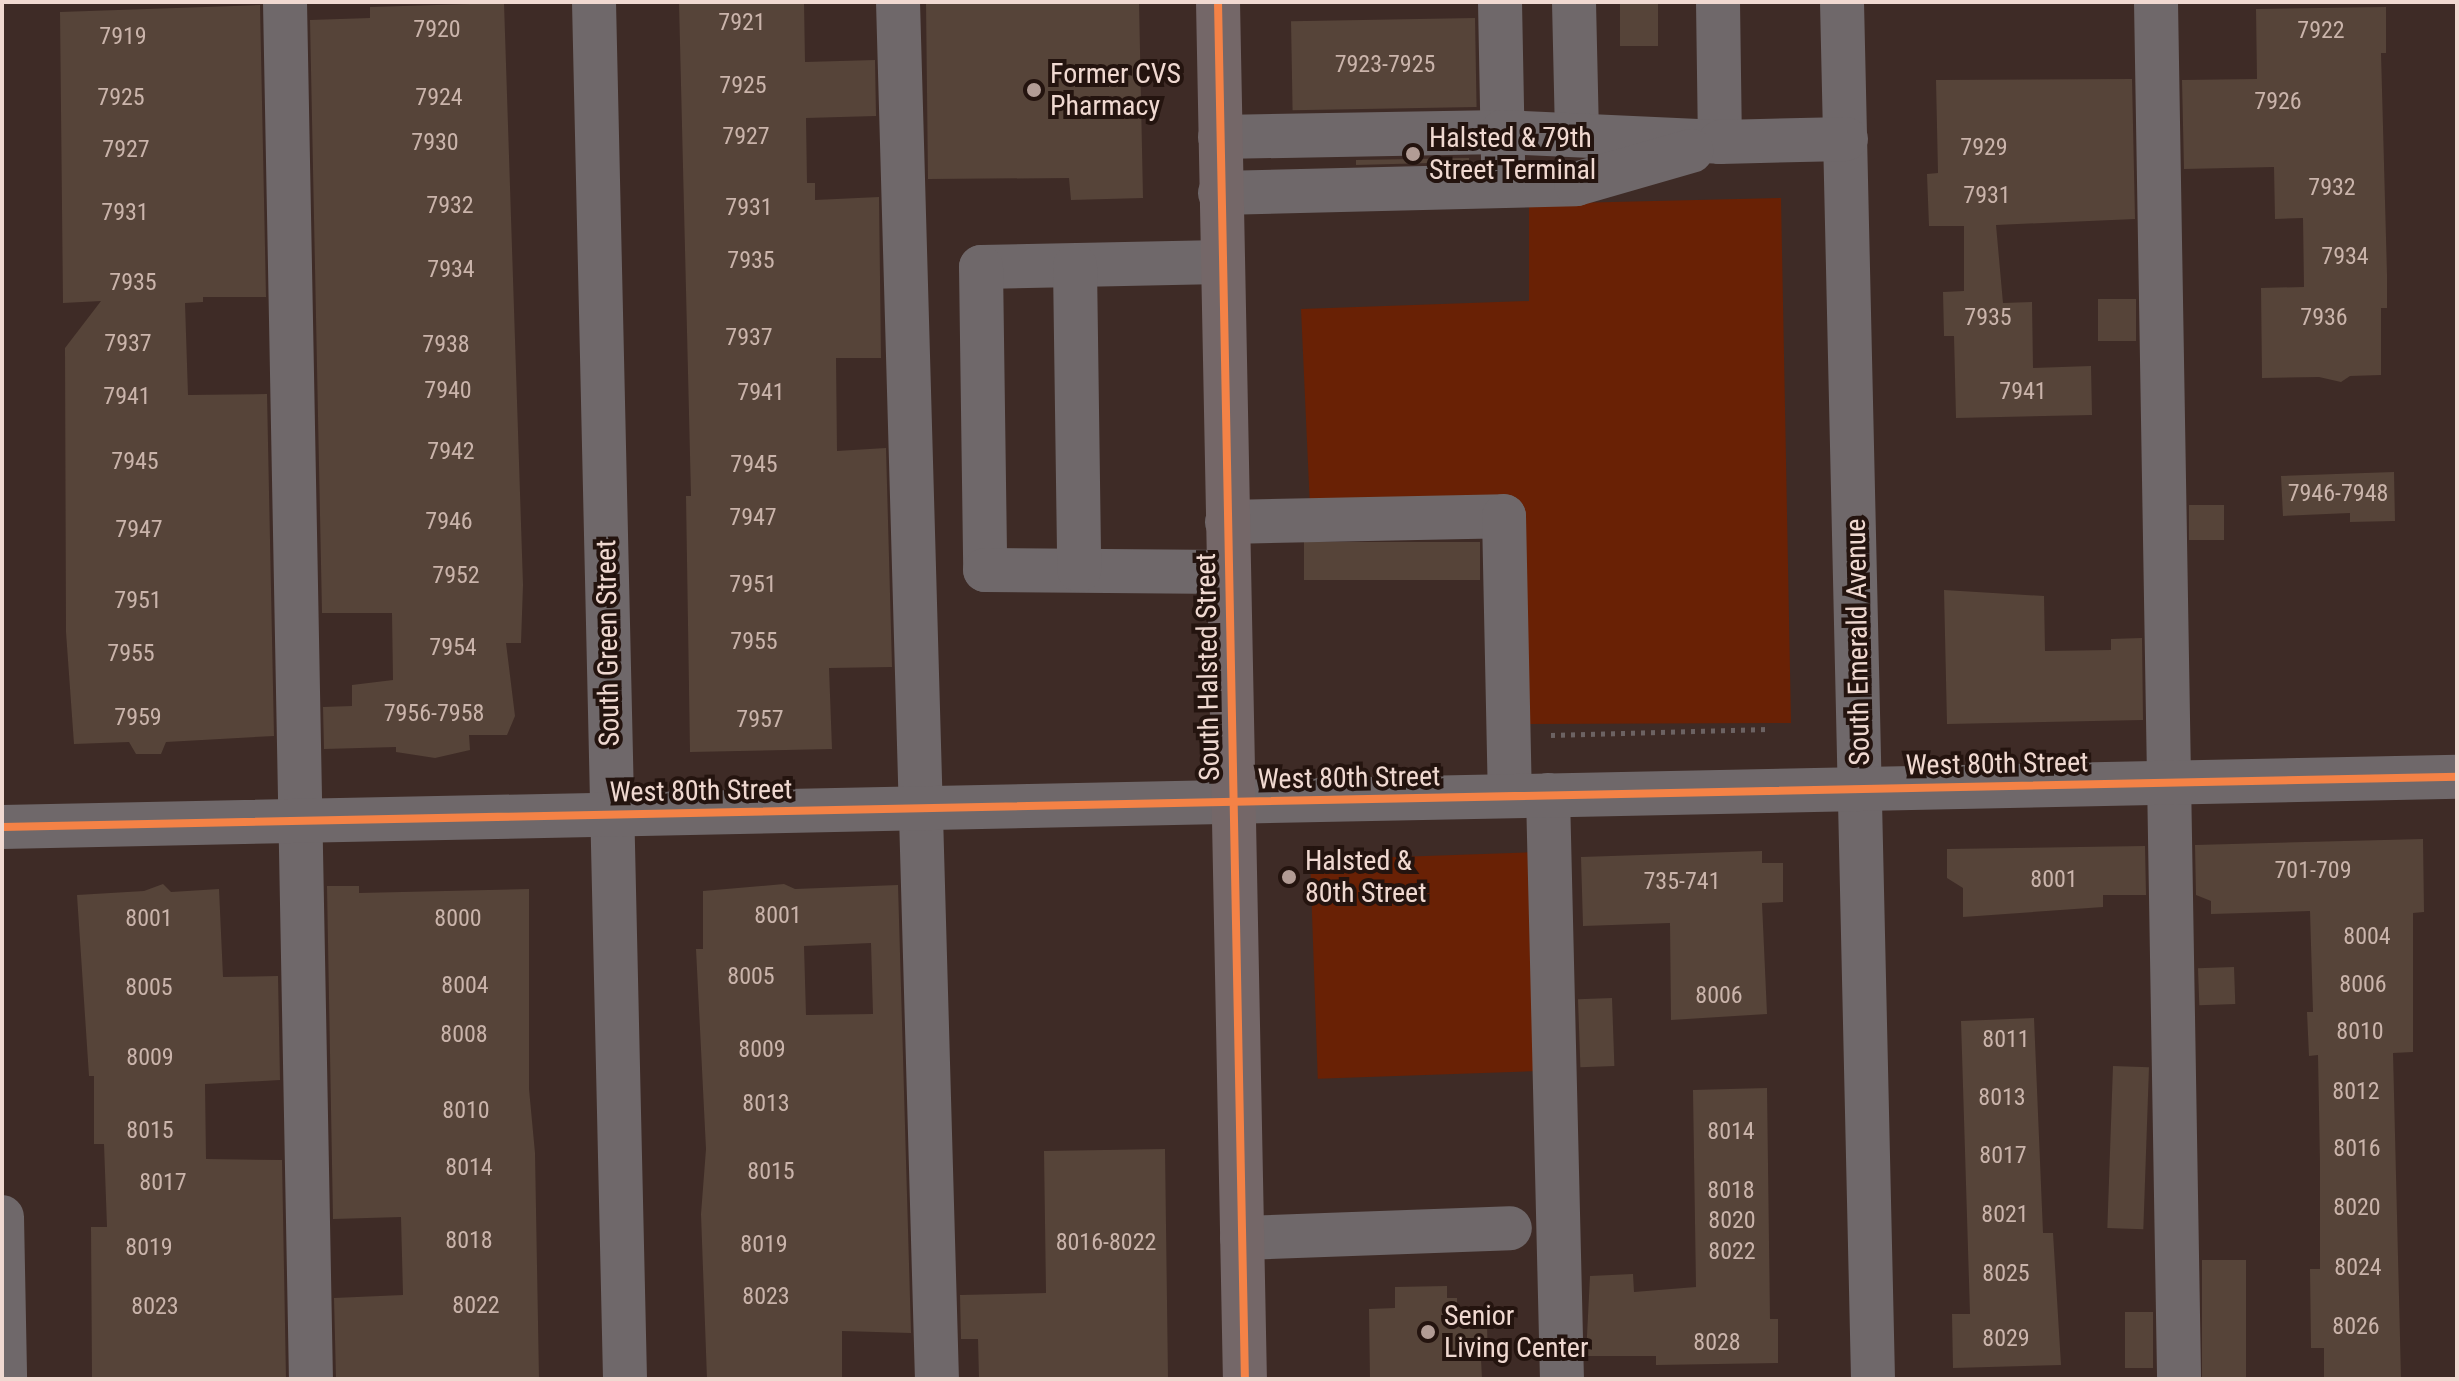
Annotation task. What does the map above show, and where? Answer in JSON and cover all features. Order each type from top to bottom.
[{"type":"main road","name":"South Halsted Street","points":[[1218,2],[1245,1379]]},
{"type":"street","points":[[285,2],[311,1379]]},
{"type":"street","name":"South Green Street","points":[[594,2],[625,1379]]},
{"type":"street","points":[[898,2],[937,1379]]},
{"type":"street","points":[[1500,2],[1503,186]]},
{"type":"street","points":[[1574,2],[1577,134]]},
{"type":"street","points":[[1718,2],[1720,142]]},
{"type":"street","name":"South Emerald Avenue","points":[[1842,2],[1873,1379]]},
{"type":"street","points":[[2156,2],[2179,1379]]},
{"type":"street","points":[[1220,137],[1502,132],[1720,142],[1846,139]]},
{"type":"street","points":[[1220,193],[1576,184],[1720,142]]},
{"type":"street","points":[[1221,262],[981,267],[985,570],[1228,572]]},
{"type":"street","points":[[1075,266],[1079,570]]},
{"type":"street","points":[[1227,522],[1504,516],[1529,796],[1562,1379]]},
{"type":"street","name":"West 80th Street","points":[[2,827],[2457,777]]},
{"type":"street","points":[[2,1217],[5,1379]]},
{"type":"street","points":[[1242,1238],[1510,1228]]},
{"type":"path","points":[[1538,735],[1768,729]]},
{"type":"shaded area","points":[[1781,198],[1791,723],[1528,724],[1517,504],[1310,508],[1301,309],[1529,301],[1529,204]]},
{"type":"shaded area","points":[[1538,852],[1546,1071],[1318,1079],[1310,860]]},
{"type":"building","points":[[679,2],[804,2],[805,62],[875,60],[876,116],[806,118],[807,183],[815,183],[815,200],[879,197],[881,358],[836,358],[837,451],[886,448],[892,667],[829,668],[832,749],[690,752],[686,496],[691,496]]},
{"type":"building","name":"Former CVS Pharmacy","points":[[926,2],[1139,2],[1143,198],[1071,200],[1069,178],[928,179]]},
{"type":"building","points":[[1620,2],[1658,2],[1658,46],[1620,46]]},
{"type":"building","points":[[504,3],[523,585],[521,643],[506,643],[515,716],[507,735],[469,735],[470,750],[435,758],[396,752],[396,747],[324,749],[323,707],[352,706],[352,685],[393,680],[392,613],[322,613],[310,20],[370,18],[370,7]]},
{"type":"building","points":[[260,5],[266,297],[203,297],[203,302],[185,303],[188,395],[267,394],[274,736],[166,742],[161,754],[136,754],[129,742],[74,744],[66,632],[65,348],[101,301],[63,303],[60,12]]},
{"type":"building","points":[[2386,7],[2386,53],[2381,53],[2387,308],[2381,308],[2381,375],[2350,376],[2341,382],[2319,377],[2262,378],[2261,288],[2304,287],[2303,218],[2275,219],[2274,167],[2184,169],[2182,80],[2257,79],[2256,9]]},
{"type":"building","points":[[1475,18],[1477,107],[1293,110],[1291,21]]},
{"type":"building","points":[[2132,79],[2135,219],[1996,225],[2003,303],[2032,302],[2033,368],[2091,366],[2092,415],[1956,418],[1954,336],[1944,336],[1943,292],[1964,291],[1964,226],[1929,226],[1927,174],[1938,173],[1936,80]]},
{"type":"building","points":[[1469,158],[1469,162],[1356,165],[1356,160]]},
{"type":"building","points":[[2098,299],[2136,299],[2136,341],[2098,341]]},
{"type":"building","points":[[2394,472],[2395,521],[2350,522],[2350,513],[2283,516],[2281,476]]},
{"type":"building","points":[[2189,505],[2224,505],[2224,540],[2189,540]]},
{"type":"building","points":[[1304,542],[1480,542],[1480,580],[1304,580]]},
{"type":"building","points":[[1944,590],[2044,596],[2045,651],[2111,650],[2111,639],[2142,638],[2143,720],[1947,724]]},
{"type":"building","points":[[2423,839],[2424,912],[2413,913],[2413,1052],[2393,1053],[2401,1379],[2324,1379],[2324,1348],[2311,1348],[2310,1269],[2320,1269],[2320,1164],[2318,1055],[2309,1056],[2307,1012],[2313,1012],[2310,911],[2211,914],[2211,901],[2196,895],[2195,845]]},
{"type":"building","points":[[2145,846],[2146,895],[2103,895],[2103,907],[1963,917],[1963,888],[1947,878],[1947,849]]},
{"type":"building","points":[[1762,851],[1762,863],[1783,863],[1783,902],[1762,903],[1767,1014],[1671,1020],[1670,923],[1583,926],[1581,857]]},
{"type":"building","points":[[163,884],[171,892],[219,889],[223,977],[278,976],[280,1080],[205,1084],[206,1159],[282,1160],[286,1379],[92,1379],[91,1227],[107,1227],[104,1144],[94,1144],[94,1076],[89,1076],[77,895],[144,891]]},
{"type":"building","points":[[784,884],[795,889],[898,885],[911,1333],[842,1331],[842,1379],[707,1379],[701,1214],[706,1149],[696,949],[703,949],[703,891]],"holes":[[[871,943],[873,1014],[806,1015],[804,946]]]},
{"type":"building","points":[[327,886],[359,886],[359,893],[529,889],[529,1089],[535,1153],[539,1379],[336,1379],[334,1298],[403,1295],[401,1217],[333,1219]]},
{"type":"building","points":[[2234,967],[2235,1004],[2199,1005],[2198,968]]},
{"type":"building","points":[[1612,998],[1614,1066],[1580,1067],[1578,999]]},
{"type":"building","points":[[2034,1018],[2043,1233],[2053,1233],[2061,1365],[1953,1368],[1952,1314],[1970,1314],[1961,1021]]},
{"type":"building","points":[[2113,1066],[2149,1067],[2143,1229],[2107,1228]]},
{"type":"building","points":[[1767,1088],[1770,1319],[1778,1319],[1778,1363],[1656,1365],[1656,1356],[1586,1356],[1590,1276],[1633,1274],[1634,1292],[1696,1287],[1693,1090]]},
{"type":"building","points":[[1165,1149],[1168,1379],[979,1379],[978,1339],[961,1339],[960,1295],[1046,1293],[1044,1151]]},
{"type":"building","points":[[2202,1260],[2246,1260],[2246,1379],[2202,1379]]},
{"type":"building","name":"Senior Living Center","points":[[1447,1286],[1447,1298],[1457,1298],[1457,1307],[1472,1307],[1472,1326],[1487,1326],[1488,1359],[1481,1359],[1482,1379],[1370,1379],[1369,1309],[1395,1308],[1395,1287]]},
{"type":"building","points":[[2125,1312],[2153,1312],[2153,1368],[2125,1368]]},
{"type":"cycle path","points":[[1218,2],[1245,1379]]},
{"type":"cycle path","points":[[2,827],[2457,777]]},
{"type":"place","name":"Former CVS Pharmacy","points":[[1034,90]]},
{"type":"place","name":"Halsted & 79th Street Terminal","points":[[1413,154]]},
{"type":"place","name":"Halsted & 80th Street","points":[[1289,877]]},
{"type":"place","name":"Senior Living Center","points":[[1428,1332]]}]
